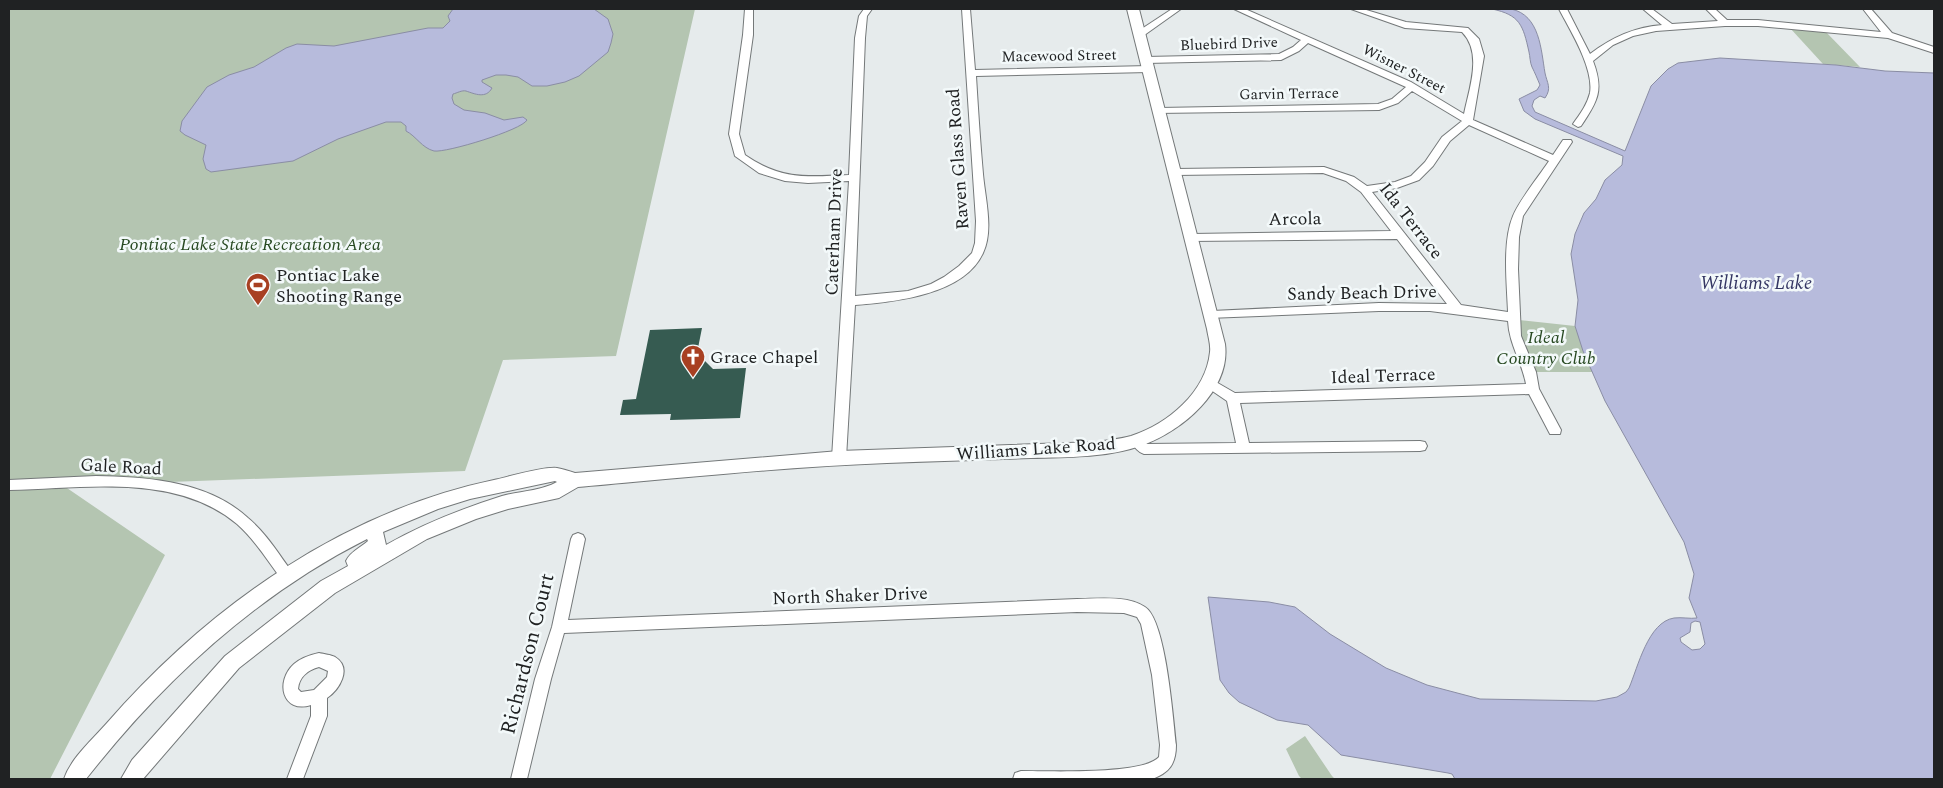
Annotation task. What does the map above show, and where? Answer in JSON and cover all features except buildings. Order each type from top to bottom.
[{"type":"main road","name":"Williams Lake Road","points":[[77,776],[147,692],[194,647],[242,608],[326,551],[365,531],[434,503],[479,490],[555,474],[575,480],[839,458],[1083,450],[1137,441],[1169,426],[1193,407],[1209,383],[1218,351],[1212,315],[1133,9]]},
{"type":"main road","name":"Williams Lake Road","points":[[131,779],[139,767],[232,662],[336,582],[421,534],[479,510],[553,493],[575,480]]},
{"type":"main road","points":[[479,490],[483,495],[484,502],[479,510]]},
{"type":"main road","points":[[276,627],[296,598],[377,544],[376,535],[365,531]]},
{"type":"street","points":[[749,9],[748,35],[734,134],[740,156],[762,170],[784,178],[814,180],[854,178]]},
{"type":"street","name":"Caterham Drive","points":[[839,458],[849,300],[860,38],[863,16],[868,9]]},
{"type":"street","name":"Raven Glass Road","points":[[849,300],[911,295],[928,291],[946,283],[968,265],[978,252],[981,230],[980,194],[966,9]]},
{"type":"street","points":[[1140,34],[1177,9]]},
{"type":"street","name":"Wisner Street","points":[[1238,9],[1412,86],[1468,121],[1555,160]]},
{"type":"street","points":[[1355,9],[1405,25],[1465,30],[1474,39],[1479,56],[1468,121],[1446,139],[1429,164],[1415,178],[1397,185],[1365,190]]},
{"type":"street","points":[[1563,9],[1571,22],[1594,76],[1592,104],[1578,124]]},
{"type":"street","points":[[1647,9],[1670,27]]},
{"type":"street","points":[[1710,9],[1725,24]]},
{"type":"street","points":[[1867,9],[1889,35]]},
{"type":"street","points":[[1588,60],[1610,43],[1630,34],[1670,27],[1758,23],[1889,35],[1934,50]]},
{"type":"street","name":"Bluebird Drive","points":[[1147,64],[1281,57],[1296,50],[1307,39]]},
{"type":"street","name":"Macewood Street","points":[[970,73],[1147,64]]},
{"type":"street","name":"Garvin Terrace","points":[[1159,111],[1379,107],[1395,101],[1412,86]]},
{"type":"street","points":[[1555,430],[1533,389],[1530,372],[1515,336],[1513,317],[1514,237],[1518,216],[1567,142]]},
{"type":"street","name":"Ida Terrace","points":[[1175,172],[1324,170],[1350,179],[1365,190],[1457,309]]},
{"type":"street","name":"Arcola","points":[[1192,238],[1399,234]]},
{"type":"street","name":"Sandy Beach Drive","points":[[1212,315],[1378,308],[1457,309],[1513,317]]},
{"type":"street","points":[[1209,383],[1233,398],[1243,448]]},
{"type":"street","name":"Ideal Terrace","points":[[1233,398],[1533,389]]},
{"type":"street","points":[[1137,441],[1144,449],[1420,446]]},
{"type":"street","name":"Gale Road","points":[[9,485],[108,482],[161,485],[207,500],[235,515],[257,535],[287,576]]},
{"type":"street","name":"Richardson Court","points":[[519,779],[543,679],[559,627],[578,539]]},
{"type":"street","name":"North Shaker Drive","points":[[559,627],[897,612],[1120,606],[1142,612],[1148,619],[1155,648],[1168,750],[1168,756],[1162,766],[1151,773],[1096,778],[1021,779]]},
{"type":"street","points":[[295,779],[319,716],[319,696]]},
{"type":"green space","name":"Pontiac Lake State Recreation Area","points":[[9,9],[695,9],[616,356],[503,360],[465,471],[64,486],[165,555],[50,779],[9,779]]},
{"type":"green space","points":[[1790,28],[1825,31],[1860,67],[1823,64]]},
{"type":"green space","name":"Ideal Country Club","points":[[1519,320],[1575,326],[1593,372],[1530,372],[1515,336]]},
{"type":"green space","points":[[1305,736],[1335,779],[1302,779],[1299,776],[1286,749]]},
{"type":"water","points":[[453,9],[594,9],[608,19],[613,34],[608,52],[579,76],[565,82],[547,86],[532,86],[518,77],[496,75],[482,80],[482,82],[492,88],[487,94],[480,95],[461,91],[453,94],[454,104],[464,110],[485,113],[504,120],[523,117],[527,120],[499,135],[441,151],[434,151],[423,145],[406,131],[406,126],[401,122],[386,122],[338,139],[293,161],[211,172],[206,169],[203,159],[206,145],[180,131],[182,121],[207,87],[229,75],[254,67],[286,48],[297,44],[334,46],[428,28],[443,28],[450,21],[448,16]]},
{"type":"water","name":"Williams Lake","points":[[1492,9],[1511,9],[1521,13],[1528,18],[1537,35],[1549,88],[1545,98],[1540,96],[1534,100],[1532,106],[1535,112],[1625,151],[1651,86],[1668,69],[1678,63],[1720,58],[1934,73],[1934,779],[1455,779],[1452,774],[1448,773],[1341,755],[1308,725],[1277,720],[1239,702],[1229,693],[1220,680],[1208,597],[1269,602],[1295,607],[1330,634],[1386,668],[1427,685],[1480,699],[1596,701],[1617,697],[1629,688],[1645,647],[1657,628],[1665,621],[1674,618],[1697,618],[1689,598],[1694,574],[1684,542],[1605,401],[1583,351],[1575,326],[1578,300],[1571,254],[1575,234],[1584,213],[1596,199],[1605,180],[1622,165],[1623,156],[1535,119],[1524,111],[1519,99],[1537,90],[1540,85],[1531,65],[1522,28],[1514,18],[1501,11]],"holes":[[[1695,621],[1700,622],[1705,644],[1700,649],[1692,650],[1681,642],[1680,638],[1690,632],[1691,623]]]},
{"type":"place","name":"Pontiac Lake Shooting Range","points":[[258,306]]},
{"type":"place","name":"Grace Chapel","points":[[693,378]]}]
